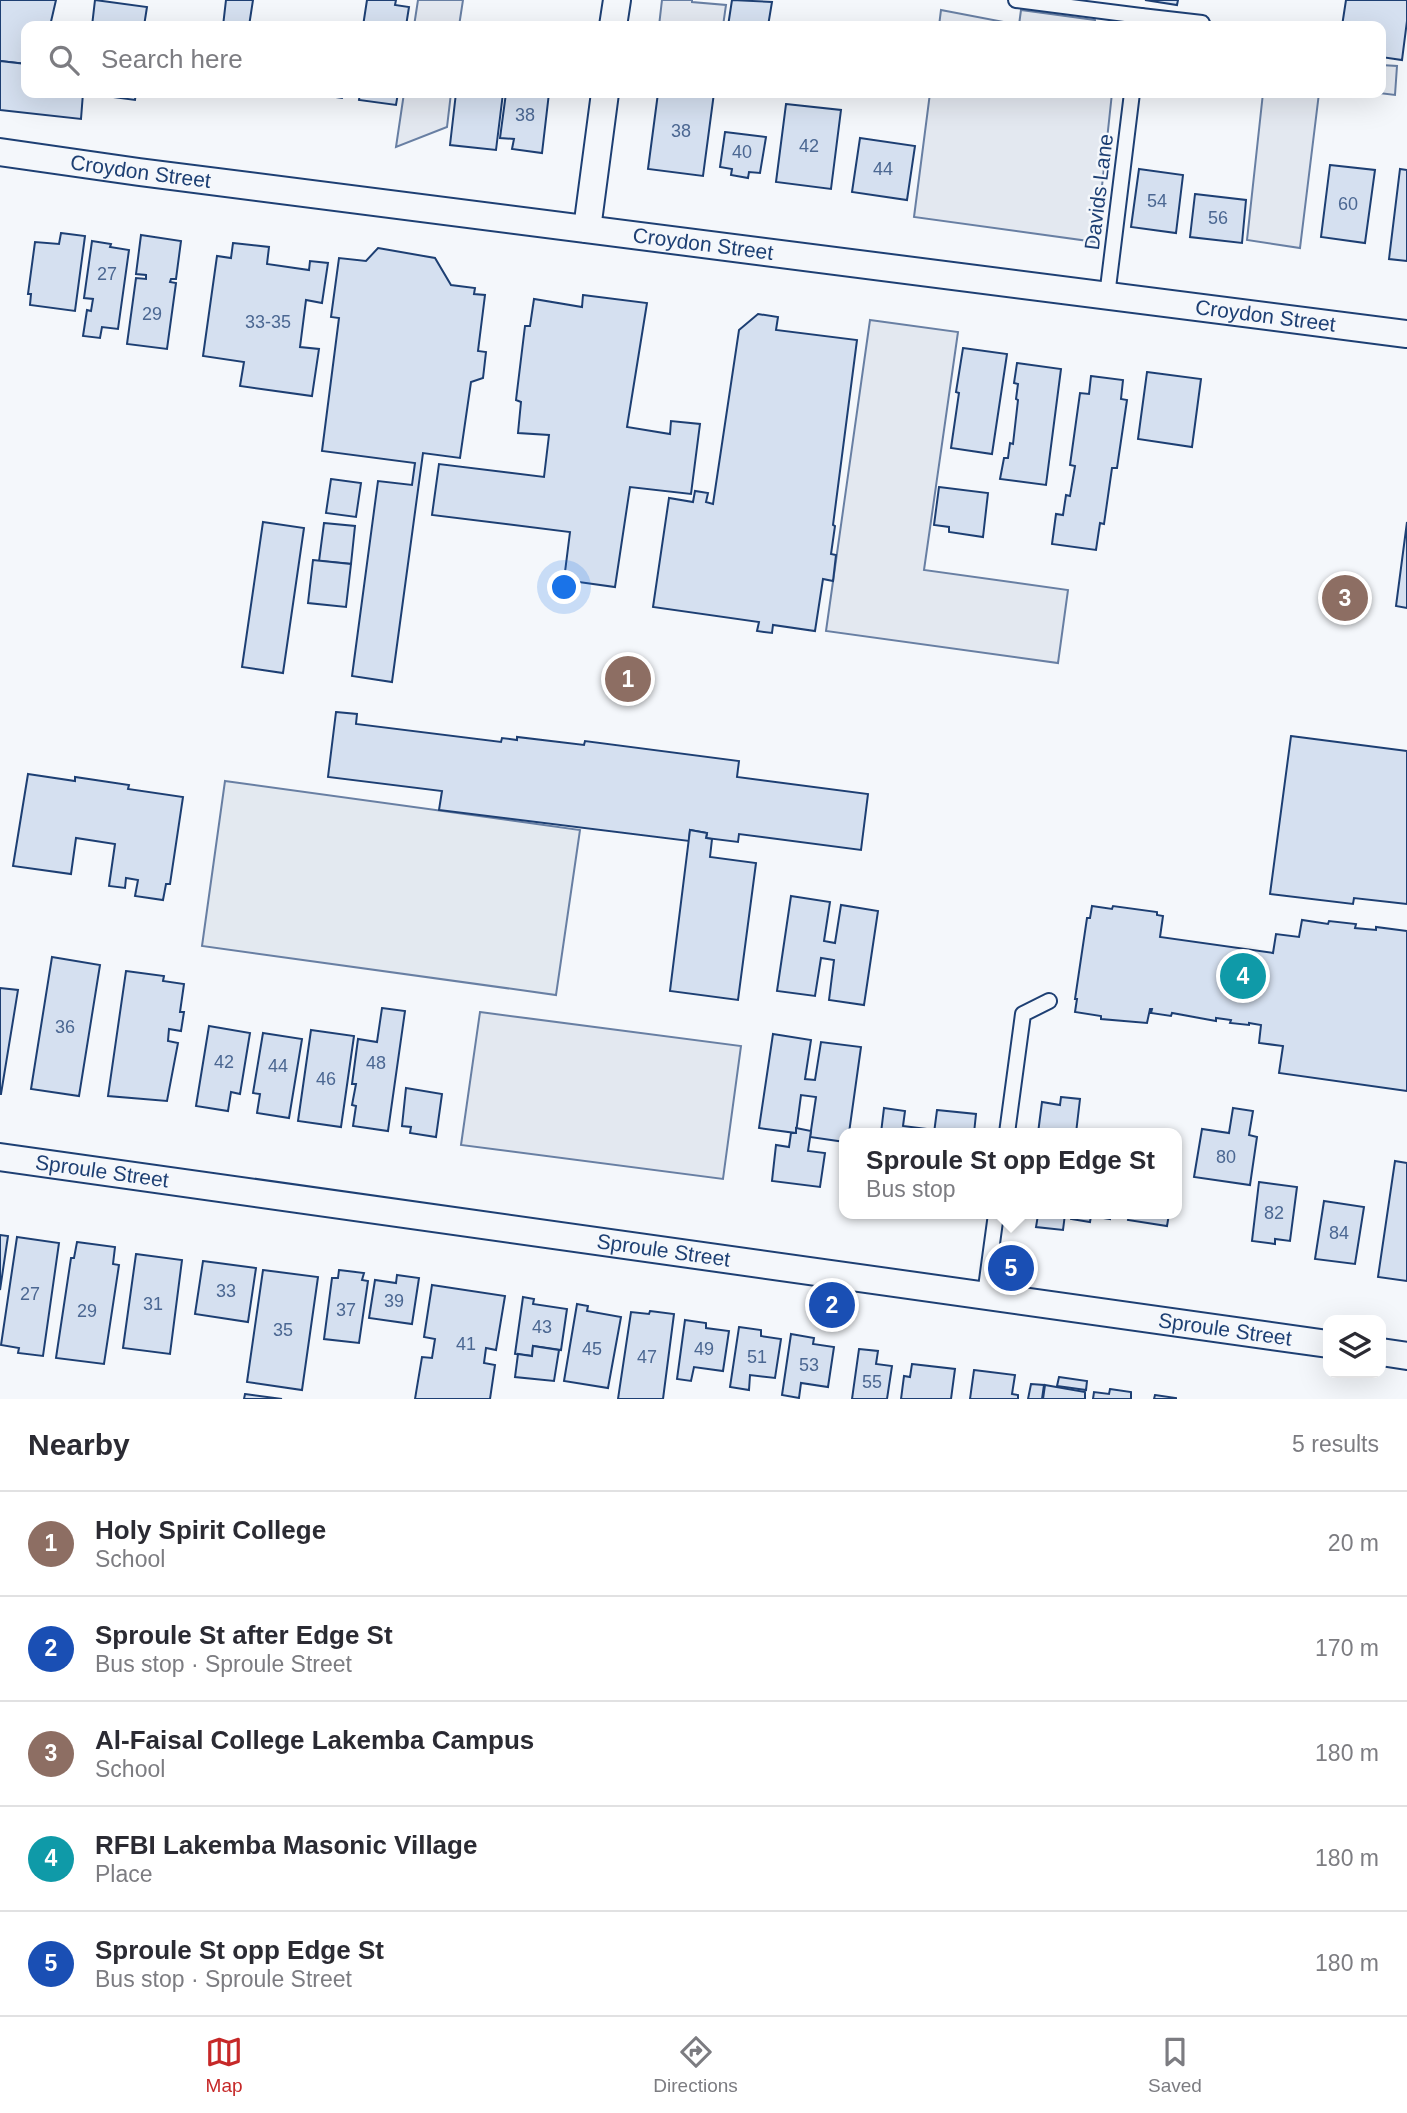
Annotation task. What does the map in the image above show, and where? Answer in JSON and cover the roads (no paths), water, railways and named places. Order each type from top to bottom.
[{"type":"street","points":[[614,21],[617,0]]},
{"type":"street","points":[[587,229],[604,98]]},
{"type":"street","name":"Croydon Street","points":[[0,152],[1407,334]]},
{"type":"street","name":"Sproule Street","points":[[0,1157],[1323,1343]]},
{"type":"street","points":[[1386,1353],[1407,1356]]},
{"type":"lane","points":[[1016,0],[1141,21]]},
{"type":"lane","name":"Davids Lane","points":[[1107,296],[1131,98]]},
{"type":"lane","points":[[1008,1128],[1023,1014],[1049,1001]]},
{"type":"lane","points":[[985,1295],[995,1219]]},
{"type":"place","name":"Al-Faisal College Lakemba Campus","points":[[1345,598]]},
{"type":"place","name":"Holy Spirit College","points":[[628,679]]},
{"type":"place","name":"RFBI Lakemba Masonic Village","points":[[1243,976]]},
{"type":"place","name":"Sproule St opp Edge St","points":[[1011,1268]]},
{"type":"place","name":"Sproule St after Edge St","points":[[832,1305]]}]
